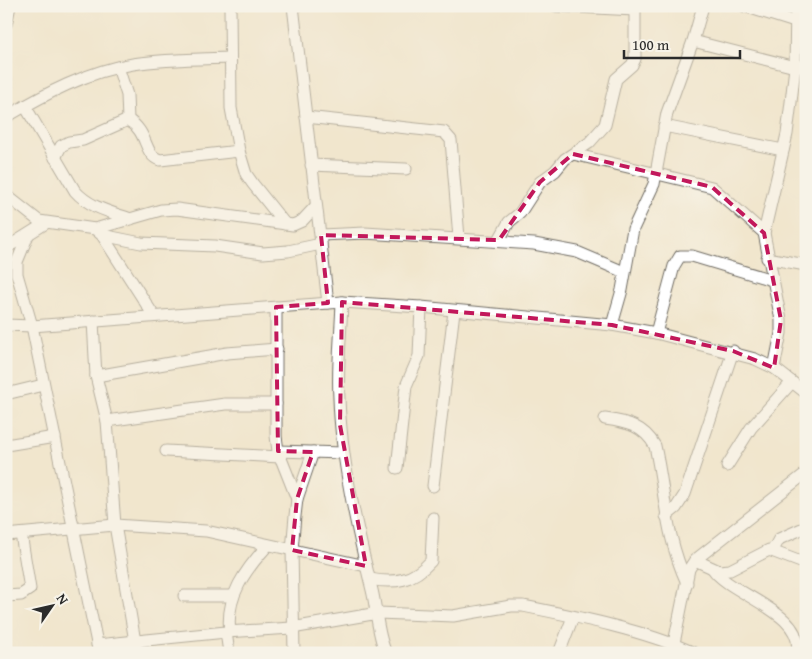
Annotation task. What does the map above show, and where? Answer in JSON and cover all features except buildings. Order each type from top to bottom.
[{"type":"street","points":[[6,24],[10,6]]},
{"type":"street","points":[[230,6],[229,58],[231,108],[239,151],[246,174],[286,224]]},
{"type":"street","points":[[293,6],[328,303]]},
{"type":"street","points":[[499,240],[508,222],[520,213],[540,182],[589,143],[605,125],[616,79],[636,59],[635,8],[556,6]]},
{"type":"street","points":[[612,325],[622,290],[633,229],[651,194],[664,126],[694,41],[703,6]]},
{"type":"street","points":[[744,6],[795,22]]},
{"type":"street","points":[[774,368],[781,333],[781,320],[767,258],[764,233],[800,67],[795,22],[796,6]]},
{"type":"street","points":[[694,41],[800,67]]},
{"type":"street","points":[[6,117],[71,82],[118,67],[178,60],[229,58]]},
{"type":"street","points":[[118,67],[127,95],[128,120]]},
{"type":"street","points":[[25,106],[75,191],[83,200],[93,206],[131,219]]},
{"type":"street","points":[[306,117],[444,132],[451,140],[459,238]]},
{"type":"street","points":[[128,120],[137,126],[154,158],[160,160],[239,151]]},
{"type":"street","points":[[55,158],[62,146],[68,142],[83,140],[128,120]]},
{"type":"street","points":[[664,126],[783,150]]},
{"type":"street","points":[[573,154],[706,185],[718,191],[764,233]]},
{"type":"street","points":[[311,165],[406,169]]},
{"type":"street","points":[[6,195],[34,218],[46,223],[98,232],[142,243],[215,246],[263,253],[288,251],[321,239],[365,233],[499,240],[577,252],[624,272]]},
{"type":"street","points":[[98,232],[131,219],[177,209],[298,224],[316,206]]},
{"type":"street","points":[[6,248],[46,223]]},
{"type":"street","points":[[98,232],[154,316]]},
{"type":"street","points":[[28,235],[17,262],[16,274],[32,326],[98,649],[133,641],[292,628],[378,613],[452,616],[511,606],[523,606],[573,617],[694,653]]},
{"type":"street","points":[[656,333],[674,266],[680,256],[692,256],[772,280]]},
{"type":"street","points":[[767,258],[806,265]]},
{"type":"street","points":[[6,325],[32,326],[342,302],[421,307],[612,325],[656,333],[733,351],[774,368],[806,393]]},
{"type":"street","points":[[342,302],[338,396],[343,453],[366,566],[378,613],[380,635],[386,653]]},
{"type":"street","points":[[276,307],[276,404],[279,454],[297,499]]},
{"type":"street","points":[[397,468],[406,386],[419,356],[421,307]]},
{"type":"street","points":[[433,486],[454,311]]},
{"type":"street","points":[[94,321],[96,376],[107,421],[115,525],[136,653]]},
{"type":"street","points":[[96,376],[227,353],[277,349]]},
{"type":"street","points":[[666,516],[676,508],[685,494],[733,351]]},
{"type":"street","points":[[727,466],[751,428],[792,382]]},
{"type":"street","points":[[6,394],[43,385]]},
{"type":"street","points":[[107,421],[225,404],[276,404]]},
{"type":"street","points":[[605,419],[631,424],[650,436],[658,458],[671,542],[687,583]]},
{"type":"street","points":[[6,445],[55,437]]},
{"type":"street","points":[[166,451],[279,454],[343,453]]},
{"type":"street","points":[[294,653],[292,628],[292,550],[297,499],[313,452]]},
{"type":"street","points":[[673,648],[689,569],[695,560],[806,474]]},
{"type":"street","points":[[370,579],[397,582],[425,568],[431,561],[433,518]]},
{"type":"street","points":[[6,535],[115,525],[206,532],[366,566]]},
{"type":"street","points":[[773,550],[779,539],[806,527]]},
{"type":"street","points":[[6,596],[20,595],[30,589],[22,534]]},
{"type":"street","points":[[229,653],[228,613],[232,596],[252,563],[268,545]]},
{"type":"street","points":[[695,560],[713,569],[730,570],[764,551],[773,550],[806,564]]},
{"type":"street","points":[[713,569],[721,579],[758,600],[786,622],[798,640],[800,652]]},
{"type":"street","points":[[184,596],[232,596]]},
{"type":"street","points":[[559,653],[573,617]]},
{"type":"highlighted area","points":[[573,154],[712,187],[764,233],[781,320],[774,368],[733,351],[612,325],[342,302],[340,425],[366,566],[292,550],[297,499],[313,452],[278,451],[276,307],[328,303],[321,235],[499,240],[540,182]]}]
